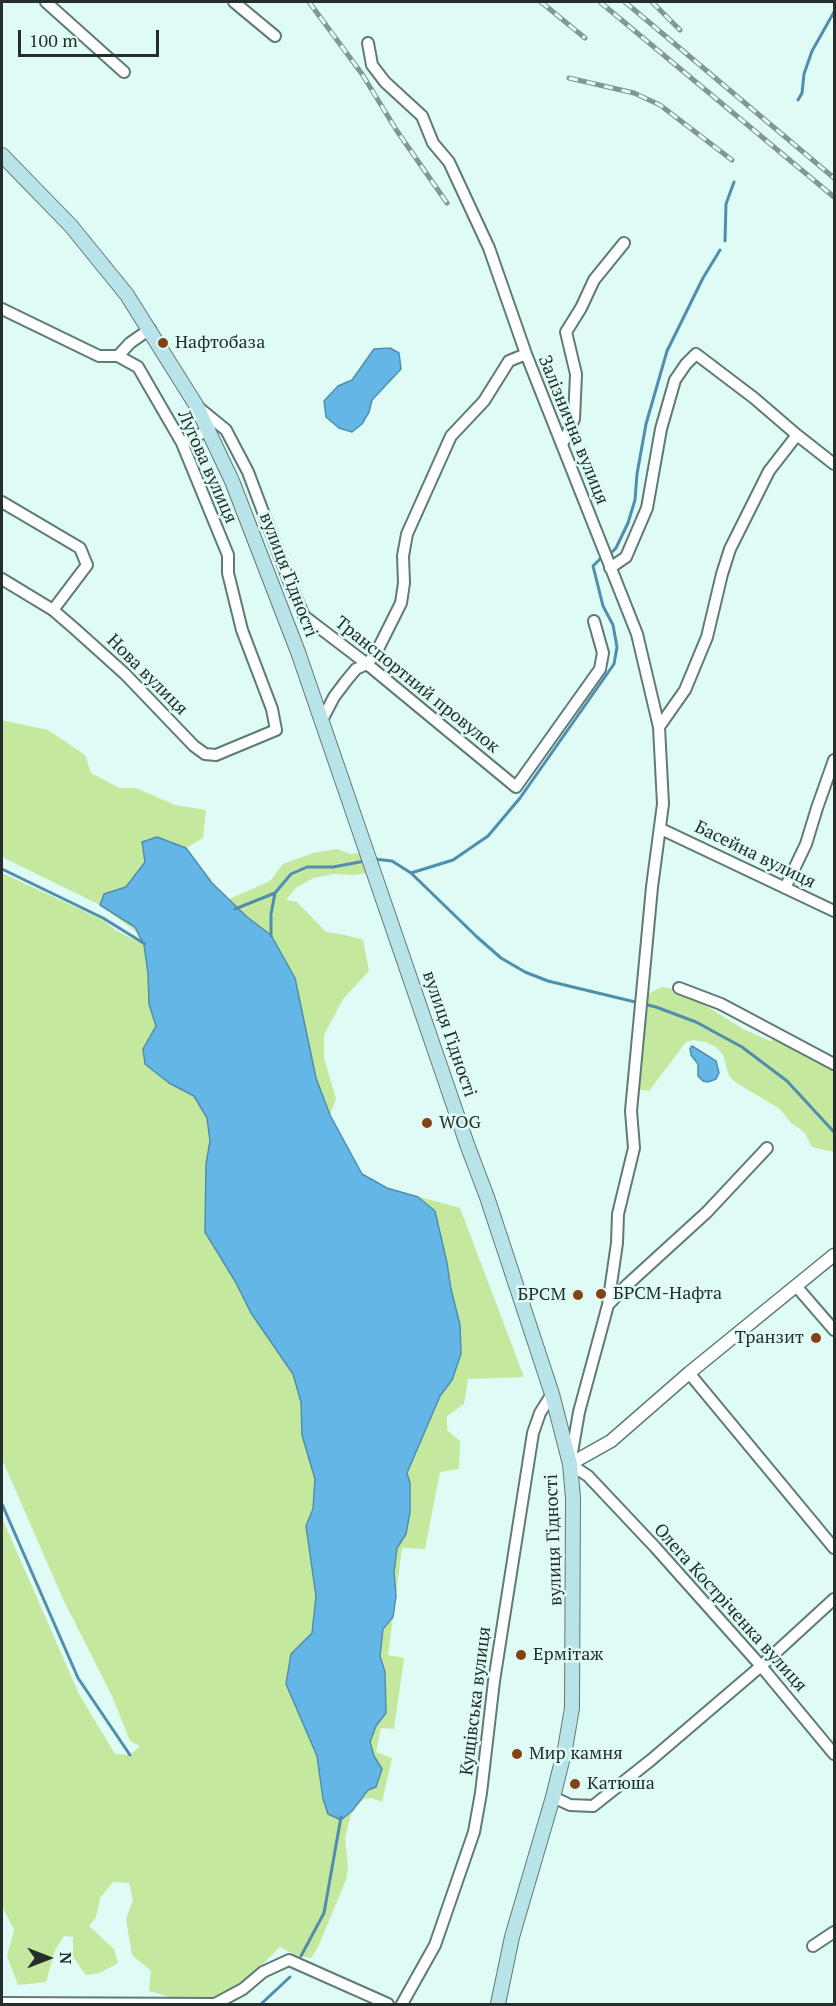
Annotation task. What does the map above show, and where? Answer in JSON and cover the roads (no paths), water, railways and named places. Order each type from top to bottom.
[{"type":"main road","name":"вулиця Гідності","points":[[2,155],[98,256],[127,295],[196,405],[232,481],[322,720],[487,1197],[552,1394],[570,1464],[573,1529],[572,1708],[565,1749],[512,1937],[498,2004]]},
{"type":"street","points":[[46,2],[124,72]]},
{"type":"street","points":[[234,2],[275,36]]},
{"type":"street","points":[[368,43],[372,65],[385,82],[422,116],[433,143],[449,162],[489,248],[526,354]]},
{"type":"street","points":[[562,445],[574,418],[576,374],[566,332],[581,308],[594,280],[624,243]]},
{"type":"street","name":"Лугова вулиця","points":[[2,309],[99,356],[118,356],[138,366],[182,442],[228,555],[228,573],[242,630],[272,709],[276,730]]},
{"type":"street","points":[[118,356],[130,343],[150,329]]},
{"type":"street","name":"Залізнична вулиця","points":[[322,720],[334,697],[346,681],[356,669],[367,664],[376,653],[401,603],[404,583],[403,556],[407,534],[451,436],[484,401],[509,361],[526,354],[637,634],[659,727],[663,804],[639,1013],[631,1111],[634,1148],[618,1214],[617,1243],[608,1305],[579,1412],[570,1464]]},
{"type":"street","points":[[607,560],[626,557],[647,508],[661,429],[675,380],[696,354],[834,464]]},
{"type":"street","name":"Транспортний провулок","points":[[196,405],[226,430],[248,472],[304,616],[367,664],[516,787],[600,669],[603,653],[594,621]]},
{"type":"street","points":[[182,442],[209,430]]},
{"type":"street","points":[[659,727],[685,690],[707,637],[730,549],[768,471],[797,435]]},
{"type":"street","points":[[2,502],[80,548],[87,564],[53,610]]},
{"type":"street","name":"Нова вулиця","points":[[2,579],[53,610],[124,674],[194,746],[205,754],[216,755],[276,730]]},
{"type":"street","points":[[785,888],[807,844],[834,760]]},
{"type":"street","name":"Басейна вулиця","points":[[661,829],[834,911]]},
{"type":"street","points":[[679,988],[722,1004],[834,1064]]},
{"type":"street","points":[[608,1305],[707,1212],[767,1148]]},
{"type":"street","points":[[570,1464],[611,1442],[689,1373],[834,1255]]},
{"type":"street","points":[[796,1286],[834,1330]]},
{"type":"street","points":[[689,1373],[834,1548]]},
{"type":"street","name":"Кущівська вулиця","points":[[402,2004],[435,1945],[474,1832],[481,1793],[494,1681],[533,1433],[540,1413],[552,1394]]},
{"type":"street","name":"Олега Костріченка вулиця","points":[[570,1464],[588,1476],[655,1547],[761,1666],[834,1754]]},
{"type":"street","points":[[553,1797],[570,1804],[593,1806],[761,1666],[834,1599]]},
{"type":"street","points":[[813,1946],[834,1932]]},
{"type":"street","points":[[2,2003],[215,2004],[243,1989],[263,1972],[288,1960],[388,2004]]},
{"type":"water","points":[[390,348],[399,353],[401,369],[372,400],[369,412],[362,424],[352,432],[339,428],[326,417],[324,401],[338,386],[352,380],[374,349]]},
{"type":"water","points":[[157,837],[186,848],[212,883],[247,917],[271,935],[295,978],[316,1078],[330,1115],[362,1174],[387,1188],[418,1197],[435,1211],[460,1325],[461,1354],[452,1380],[440,1396],[407,1473],[410,1483],[410,1512],[406,1534],[397,1548],[393,1617],[383,1629],[380,1656],[385,1672],[386,1713],[376,1726],[370,1742],[374,1756],[382,1769],[376,1787],[368,1790],[352,1811],[341,1820],[328,1814],[323,1799],[317,1756],[286,1684],[291,1654],[312,1633],[316,1596],[306,1526],[313,1509],[315,1479],[302,1435],[301,1402],[293,1374],[251,1313],[235,1281],[205,1232],[206,1164],[210,1141],[207,1118],[194,1096],[169,1083],[145,1064],[143,1049],[156,1026],[149,1004],[144,945],[135,927],[100,905],[104,894],[126,887],[145,862],[142,842]]},
{"type":"water","points":[[692,1046],[716,1061],[719,1073],[716,1079],[708,1082],[698,1076],[698,1064],[691,1055]]},
{"type":"waterway","points":[[798,100],[802,93],[804,74],[812,51],[834,12]]},
{"type":"waterway","points":[[725,241],[726,204],[734,182]]},
{"type":"waterway","points":[[611,553],[616,548],[628,523],[635,500],[646,424],[667,351],[703,278],[720,250]]},
{"type":"waterway","points":[[411,873],[453,860],[488,836],[520,798],[614,664],[617,647],[613,625],[603,606],[593,566],[600,559]]},
{"type":"waterway","points":[[374,859],[392,861],[411,873],[501,958],[525,972],[548,981],[656,1007],[696,1022],[742,1047],[787,1081],[834,1132]]},
{"type":"waterway","points":[[235,909],[275,893],[291,874],[307,867],[333,867],[365,861]]},
{"type":"waterway","points":[[2,869],[103,918],[145,944]]},
{"type":"waterway","points":[[271,936],[271,914],[275,893]]},
{"type":"waterway","points":[[2,1504],[78,1678],[130,1755]]},
{"type":"waterway","points":[[301,1956],[324,1913],[341,1817]]},
{"type":"waterway","points":[[261,2004],[290,1977]]},
{"type":"railway","points":[[309,2],[362,74],[397,131],[447,203]]},
{"type":"railway","points":[[541,2],[585,38]]},
{"type":"railway","points":[[600,2],[834,197]]},
{"type":"railway","points":[[625,2],[834,178]]},
{"type":"railway","points":[[652,2],[680,30]]},
{"type":"railway","points":[[569,78],[634,93],[660,105],[732,160]]},
{"type":"place","name":"Нафтобаза","points":[[163,343]]},
{"type":"place","name":"WOG","points":[[427,1123]]},
{"type":"place","name":"БРСМ-Нафта","points":[[601,1294]]},
{"type":"place","name":"БРСМ","points":[[578,1295]]},
{"type":"place","name":"Транзит","points":[[816,1338]]},
{"type":"place","name":"Ермітаж","points":[[521,1655]]},
{"type":"place","name":"Мир камня","points":[[517,1754]]},
{"type":"place","name":"Катюша","points":[[575,1784]]}]
